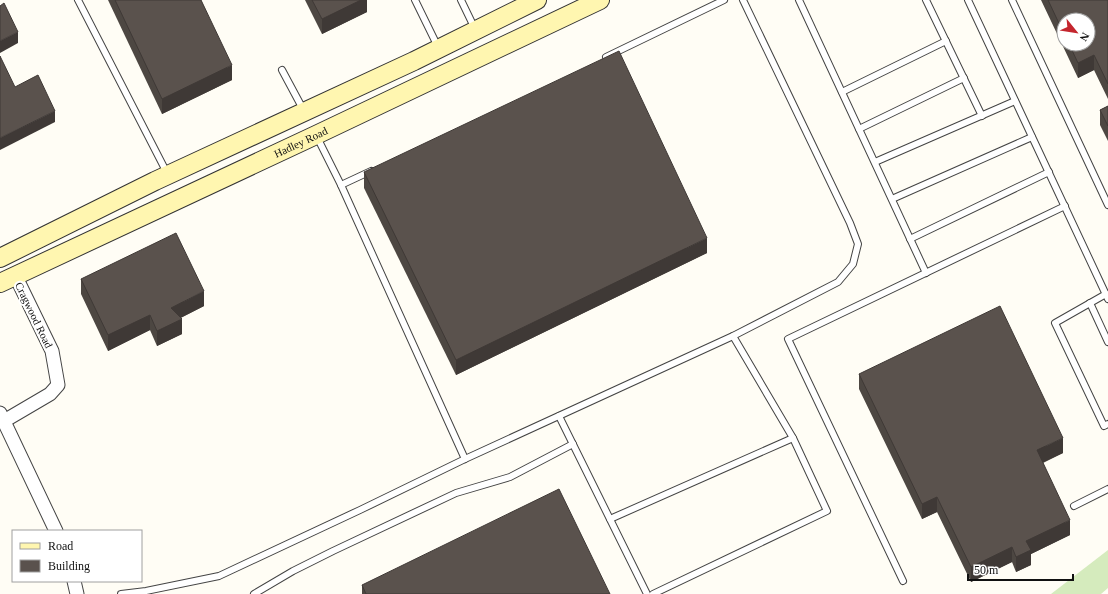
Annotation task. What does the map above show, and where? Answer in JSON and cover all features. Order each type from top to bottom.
[{"type":"main road","points":[[0,258],[168,175],[438,49],[537,0]]},
{"type":"main road","name":"Hadley Road","points":[[8,279],[600,0]]},
{"type":"street","name":"Cragwood Road","points":[[8,279],[52,351],[58,385],[50,394],[2,417],[56,530]]},
{"type":"street","points":[[74,582],[76,594]]},
{"type":"lane","points":[[78,0],[168,175]]},
{"type":"lane","points":[[415,0],[438,49]]},
{"type":"lane","points":[[461,0],[476,30]]},
{"type":"lane","points":[[603,58],[724,0]]},
{"type":"lane","points":[[121,594],[146,591],[219,576],[465,459],[733,336],[838,282],[853,264],[858,244],[850,223],[743,0]]},
{"type":"lane","points":[[799,0],[926,273]]},
{"type":"lane","points":[[926,0],[982,116]]},
{"type":"lane","points":[[968,0],[1107,296],[1090,303],[1055,323],[1104,426],[1108,424]]},
{"type":"lane","points":[[1012,0],[1108,205]]},
{"type":"lane","points":[[842,92],[946,41]]},
{"type":"lane","points":[[282,70],[304,112]]},
{"type":"lane","points":[[859,129],[964,78]]},
{"type":"lane","points":[[875,162],[1015,101]]},
{"type":"lane","points":[[316,135],[341,185],[465,459]]},
{"type":"lane","points":[[892,199],[1032,137]]},
{"type":"lane","points":[[341,185],[377,168]]},
{"type":"lane","points":[[910,239],[1049,172]]},
{"type":"lane","points":[[903,581],[788,339],[1065,206]]},
{"type":"lane","points":[[1090,303],[1108,342]]},
{"type":"lane","points":[[653,594],[827,510],[793,438],[733,336]]},
{"type":"lane","points":[[559,416],[647,594]]},
{"type":"lane","points":[[610,520],[793,438]]},
{"type":"lane","points":[[254,594],[313,561],[456,493],[510,477],[573,444]]},
{"type":"lane","points":[[1074,506],[1108,489]]},
{"type":"green space","points":[[1108,550],[1108,588],[1101,594],[1051,594]]},
{"type":"building","points":[[115,0],[201,0],[232,65],[162,99]]},
{"type":"building","points":[[312,0],[361,0],[322,19]]},
{"type":"building","points":[[1048,0],[1108,0],[1108,84],[1094,55],[1078,63],[1073,52],[1096,52],[1096,12],[1056,12],[1056,17]]},
{"type":"building","points":[[4,3],[18,32],[0,41],[0,6]]},
{"type":"building","points":[[619,51],[707,238],[456,360],[364,172]]},
{"type":"building","points":[[0,56],[15,87],[38,75],[55,111],[0,138]]},
{"type":"building","points":[[1108,106],[1108,126],[1100,110]]},
{"type":"building","points":[[176,233],[204,291],[171,308],[182,319],[157,331],[150,315],[108,335],[81,279]]},
{"type":"building","points":[[1000,306],[1063,438],[1037,450],[1070,520],[1026,541],[1031,550],[1016,557],[1012,547],[971,567],[937,497],[922,504],[859,374]]},
{"type":"building","points":[[559,489],[610,594],[366,594],[362,585]]}]
